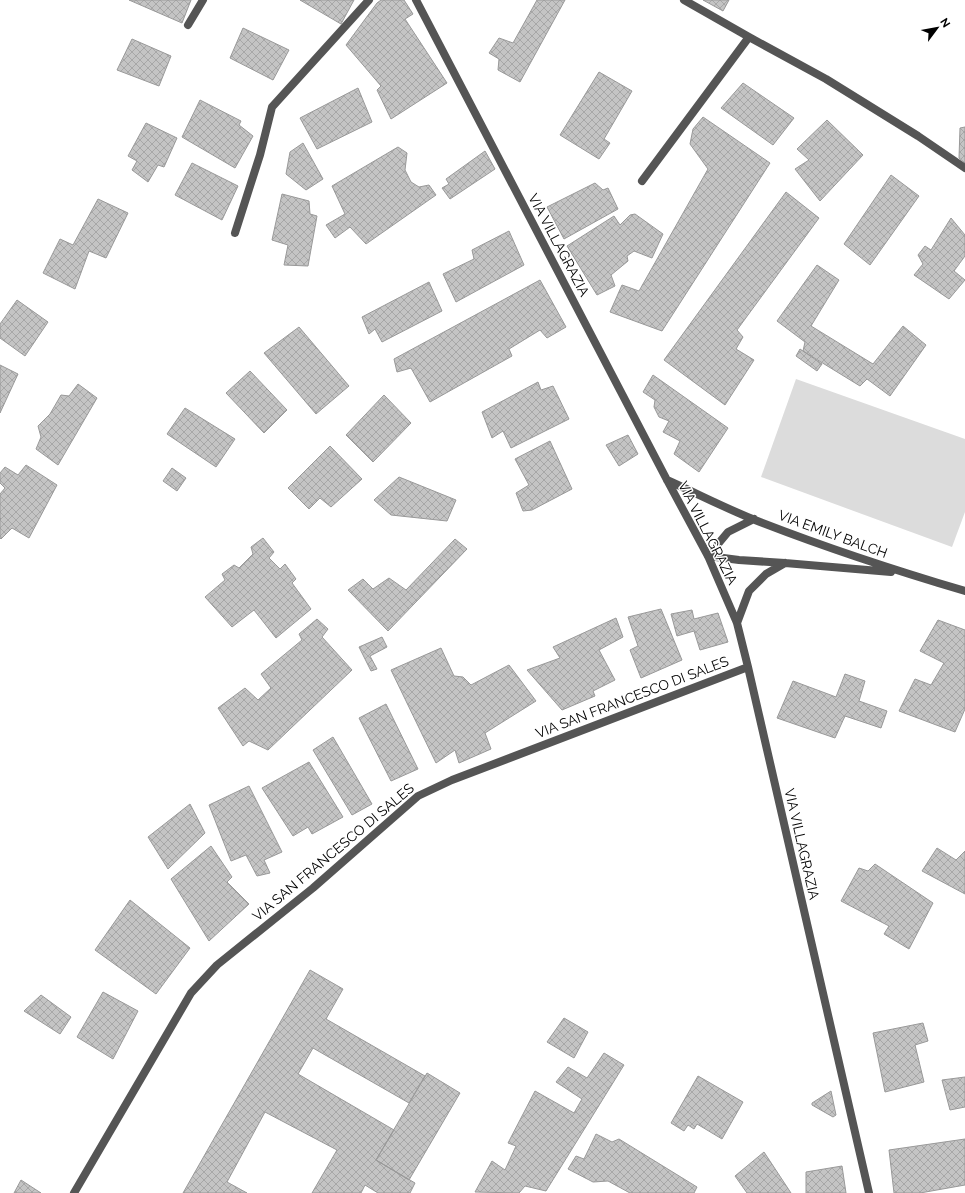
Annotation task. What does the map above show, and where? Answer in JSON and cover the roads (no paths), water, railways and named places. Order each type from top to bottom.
[{"type":"street","points":[[188,25],[203,0]]},
{"type":"street","points":[[235,233],[260,155],[272,107],[369,0]]},
{"type":"street","name":"VIA VILLAGRAZIA","points":[[416,0],[666,480],[708,556],[737,623],[869,1193]]},
{"type":"street","points":[[684,0],[826,79],[918,136],[965,168]]},
{"type":"street","points":[[642,181],[749,37]]},
{"type":"street","name":"VIA EMILY BALCH","points":[[666,480],[754,519],[904,573],[965,591]]},
{"type":"street","points":[[708,556],[728,532],[754,519]]},
{"type":"street","name":"VIA EMILY BALCH","points":[[708,556],[739,560],[904,573]]},
{"type":"street","points":[[737,623],[749,591],[766,574],[785,563]]},
{"type":"street","name":"VIA SAN FRANCESCO DI SALES","points":[[74,1193],[191,993],[217,965],[313,888],[418,796],[452,780],[748,667]]}]
